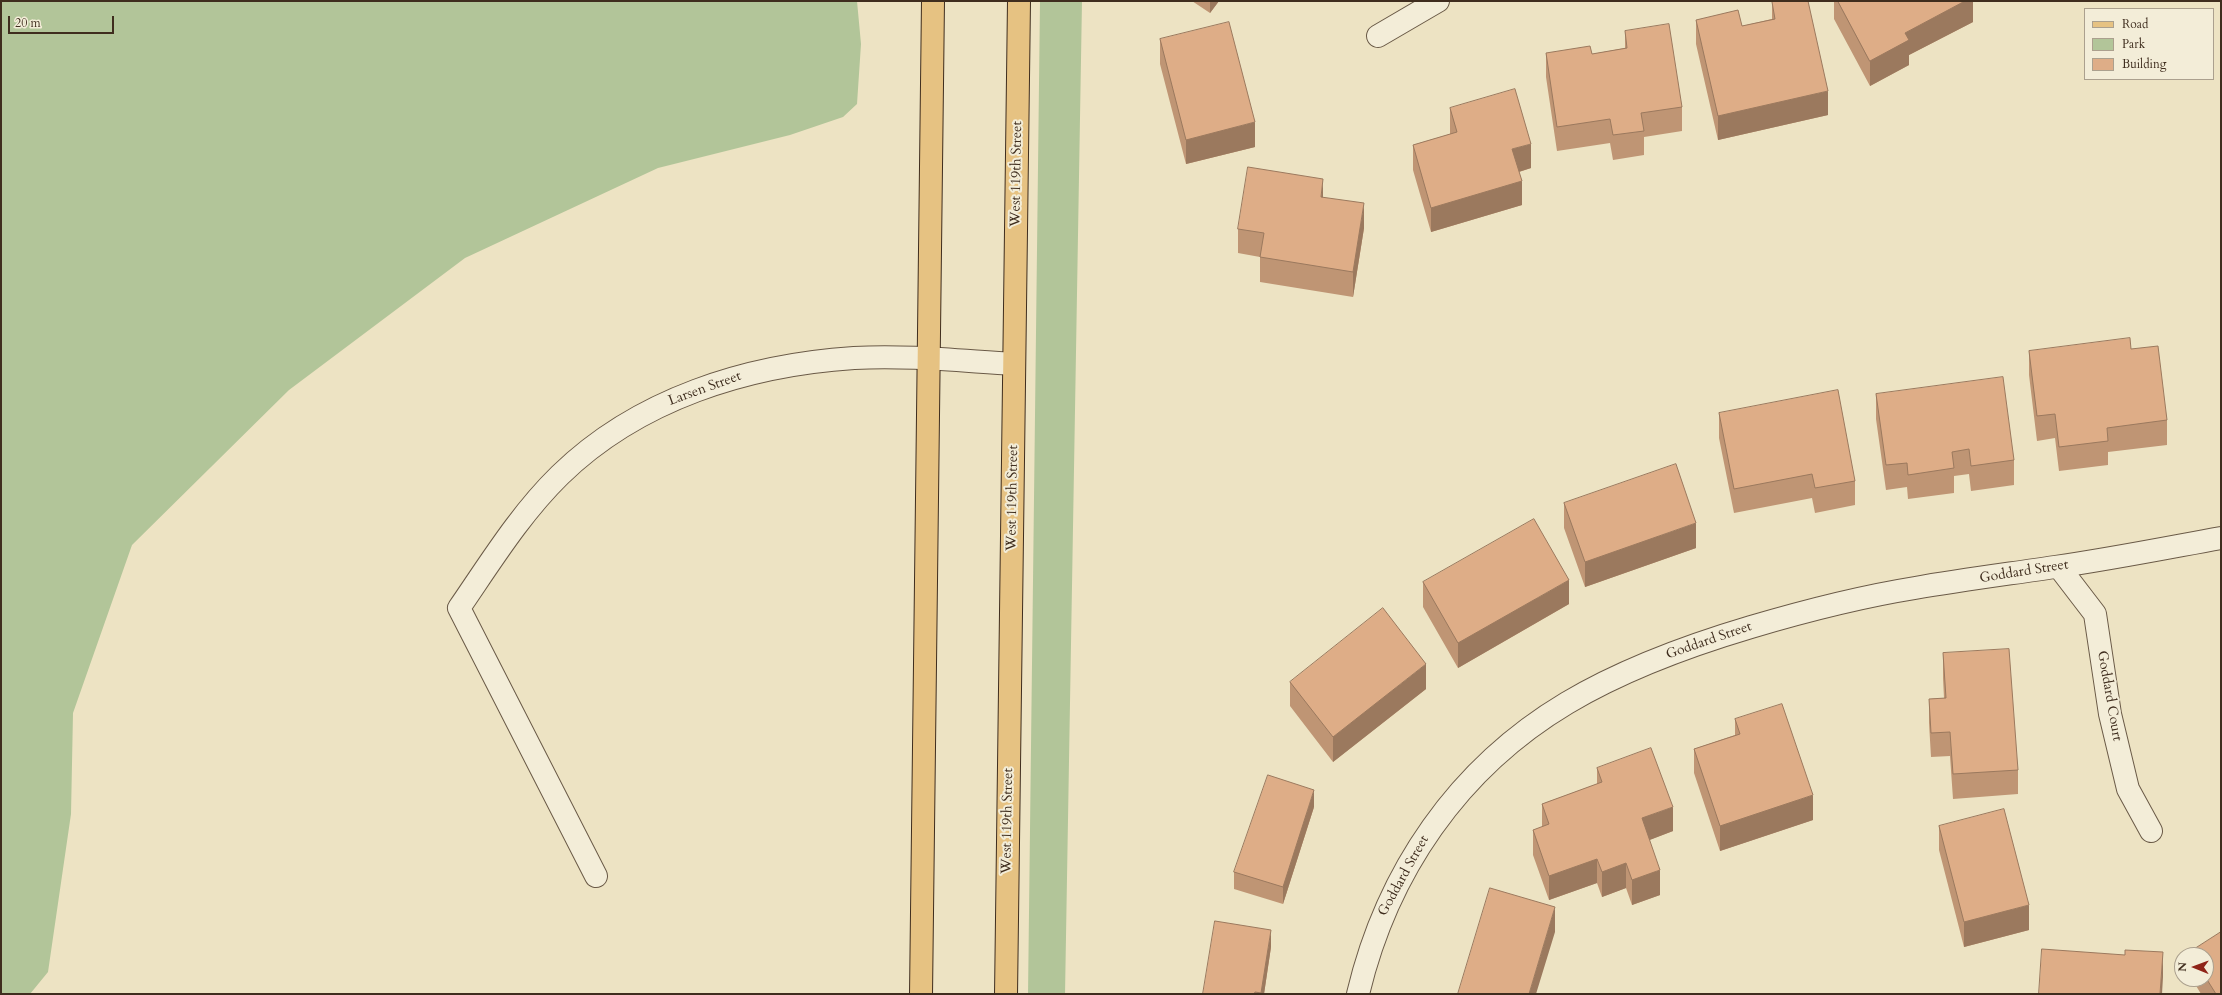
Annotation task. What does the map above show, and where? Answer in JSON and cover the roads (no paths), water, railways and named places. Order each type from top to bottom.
[{"type":"main road","points":[[921,994],[930,360],[933,1]]},
{"type":"main road","name":"West 119th Street","points":[[1006,994],[1019,1]]},
{"type":"street","points":[[1378,36],[1438,1]]},
{"type":"street","name":"Larsen Street","points":[[596,876],[458,608],[525,514],[560,476],[595,445],[636,419],[680,396],[746,374],[812,363],[856,358],[1014,364]]},
{"type":"street","name":"Goddard Street","points":[[1358,994],[1367,958],[1380,919],[1407,864],[1429,831],[1454,799],[1481,769],[1514,741],[1566,704],[1632,670],[1698,642],[1804,611],[1913,588],[2059,567],[2221,538]]},
{"type":"street","name":"Goddard Court","points":[[2059,567],[2095,614],[2110,714],[2128,789],[2151,831]]}]
